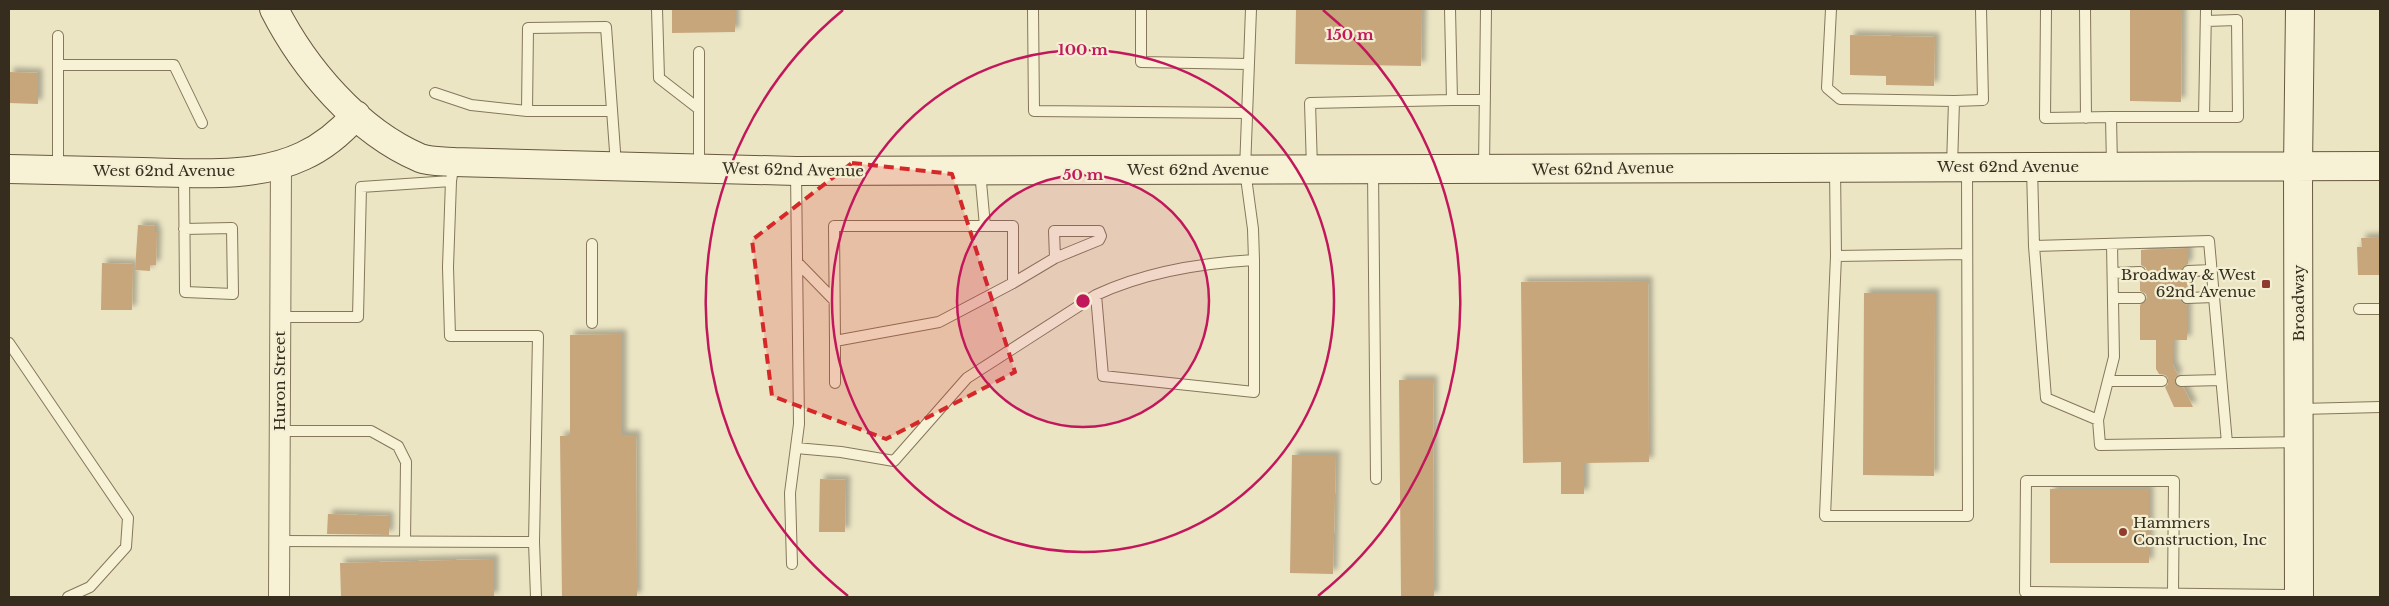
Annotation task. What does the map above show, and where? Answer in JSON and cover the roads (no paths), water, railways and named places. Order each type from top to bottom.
[{"type":"street","points":[[274,9],[306,62],[325,85],[356,115]]},
{"type":"street","name":"Broadway","points":[[2299,596],[2298,167],[2300,9]]},
{"type":"street","name":"West 62nd Avenue","points":[[9,169],[184,173],[245,171],[282,164],[303,156],[331,141],[356,115],[382,135],[422,158],[453,171],[699,168],[796,171],[1484,171],[2380,166]]},
{"type":"street","name":"Huron Street","points":[[279,597],[282,164]]},
{"type":"lane","points":[[657,9],[659,78],[700,109]]},
{"type":"lane","points":[[1033,9],[1034,111],[1247,113]]},
{"type":"lane","points":[[1141,9],[1141,62],[1248,64]]},
{"type":"lane","points":[[1096,295],[1103,376],[1254,392],[1253,230],[1245,170],[1251,9]]},
{"type":"lane","points":[[1450,9],[1452,100]]},
{"type":"lane","points":[[1484,171],[1486,9]]},
{"type":"lane","points":[[1831,9],[1827,88],[1840,98],[1954,101],[1984,100],[1981,9]]},
{"type":"lane","points":[[2046,9],[2045,118],[2238,117],[2236,20],[2206,21]]},
{"type":"lane","points":[[2085,9],[2086,118]]},
{"type":"lane","points":[[2204,117],[2206,9]]},
{"type":"lane","points":[[527,111],[528,28],[606,27],[616,168]]},
{"type":"lane","points":[[58,36],[58,170]]},
{"type":"lane","points":[[699,52],[699,168]]},
{"type":"lane","points":[[58,65],[174,65],[202,123]]},
{"type":"lane","points":[[435,94],[471,105],[527,111],[611,111]]},
{"type":"lane","points":[[1312,170],[1310,103],[1485,100]]},
{"type":"lane","points":[[1835,168],[1836,256],[1825,516],[1968,516],[1967,254],[1954,101]]},
{"type":"lane","points":[[2111,117],[2112,167]]},
{"type":"lane","points":[[2032,167],[2034,246],[2046,398],[2098,420]]},
{"type":"lane","points":[[980,170],[985,226]]},
{"type":"lane","points":[[281,317],[358,318],[361,187],[453,171],[448,267],[450,336],[538,336],[534,542],[536,597]]},
{"type":"lane","points":[[792,564],[790,492],[799,424],[796,171]]},
{"type":"lane","points":[[1373,171],[1376,479]]},
{"type":"lane","points":[[184,173],[184,229],[185,292],[233,294],[232,228],[184,229]]},
{"type":"lane","points":[[835,382],[834,226],[1013,226],[1013,283]]},
{"type":"lane","points":[[834,341],[939,322],[1013,283],[1055,258],[1099,240],[1101,236],[1099,231],[1054,231],[1055,258]]},
{"type":"lane","points":[[2034,246],[2209,241],[2227,443]]},
{"type":"lane","points":[[592,244],[592,323]]},
{"type":"lane","points":[[2112,244],[2114,357],[2098,420],[2100,445],[2300,442]]},
{"type":"lane","points":[[1836,256],[1967,254]]},
{"type":"lane","points":[[796,448],[841,452],[894,461],[967,378],[1096,295],[1130,281],[1170,272],[1212,263],[1254,260]]},
{"type":"lane","points":[[797,262],[834,300]]},
{"type":"lane","points":[[2188,271],[2212,270]]},
{"type":"lane","points":[[2113,273],[2140,272]]},
{"type":"lane","points":[[2187,298],[2214,297]]},
{"type":"lane","points":[[2113,298],[2140,298]]},
{"type":"lane","points":[[2359,309],[2380,309]]},
{"type":"lane","points":[[9,343],[128,518],[126,547],[90,587],[68,597]]},
{"type":"lane","points":[[2108,380],[2162,381]]},
{"type":"lane","points":[[2180,381],[2221,380]]},
{"type":"lane","points":[[2300,409],[2380,407]]},
{"type":"lane","points":[[280,430],[371,431],[398,446],[406,462],[405,540]]},
{"type":"lane","points":[[2173,595],[2174,481],[2026,480],[2025,595],[2299,596]]},
{"type":"lane","points":[[280,540],[534,542]]},
{"type":"place","name":"Broadway & West 62nd Avenue","points":[[2266,284]]},
{"type":"place","name":"Hammers Construction, Inc","points":[[2123,532]]}]
